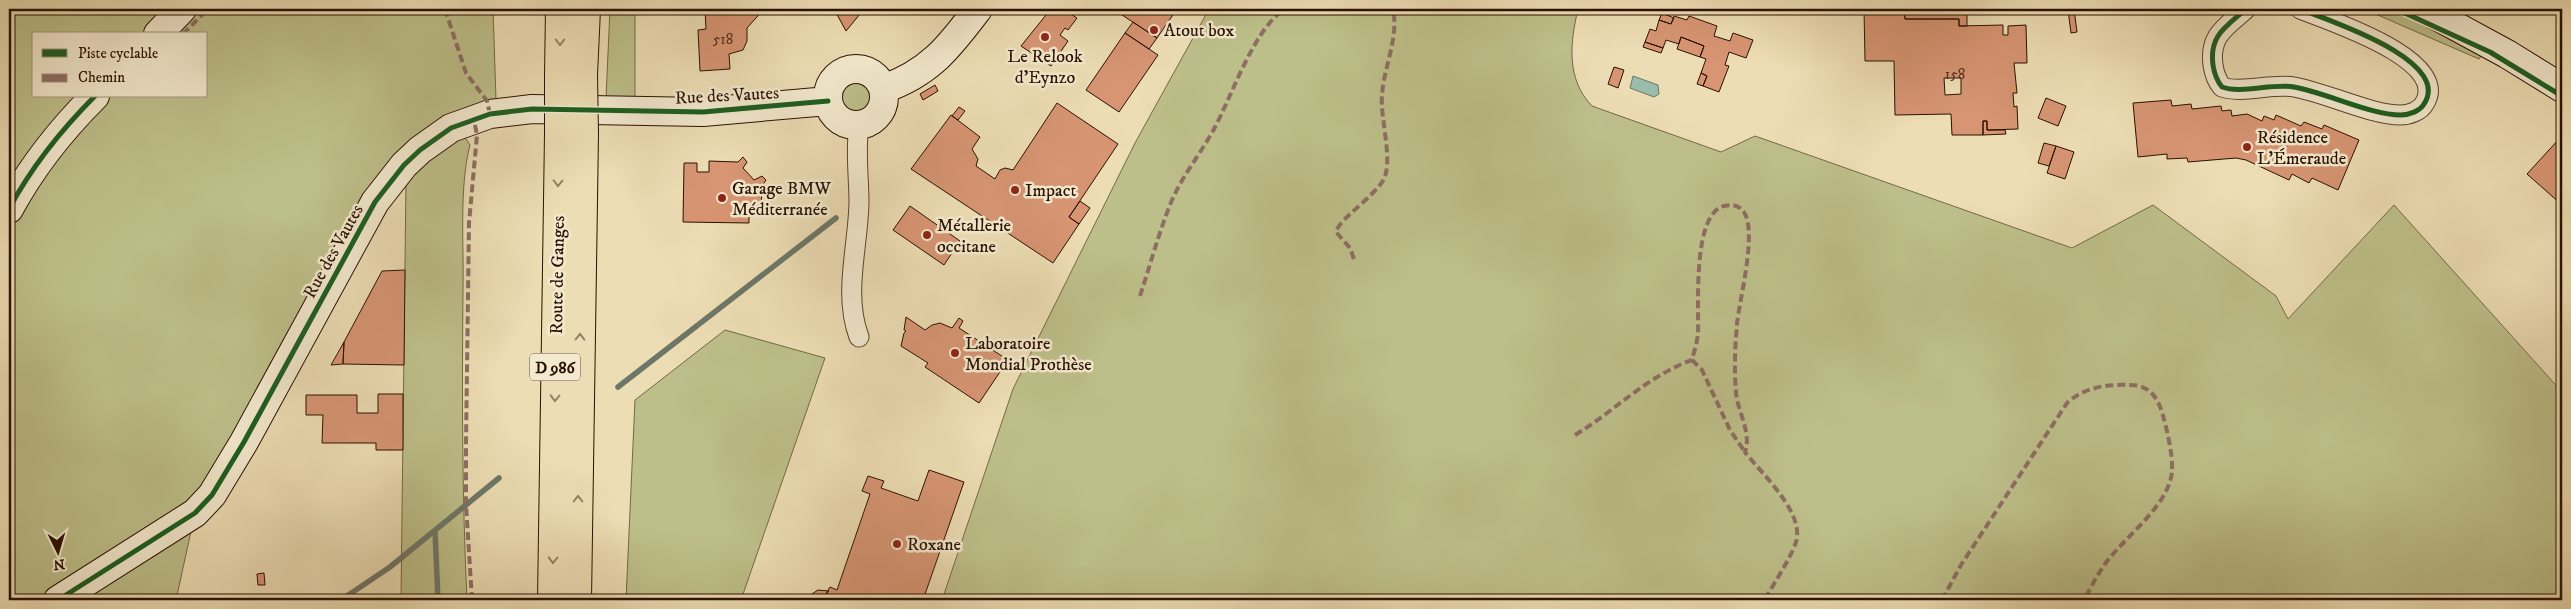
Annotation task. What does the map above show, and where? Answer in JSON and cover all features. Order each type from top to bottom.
[{"type":"main road","name":"D 986","points":[[560,9],[571,76],[571,134]]},
{"type":"main road","name":"D 986","points":[[571,76],[586,9]]},
{"type":"main road","name":"Route de Ganges","points":[[552,600],[571,134]]},
{"type":"main road","name":"Route de Ganges","points":[[571,134],[578,600]]},
{"type":"street","points":[[160,32],[182,9]]},
{"type":"street","points":[[884,89],[916,73],[941,56],[978,9]]},
{"type":"street","points":[[2246,9],[2219,34],[2213,43],[2214,68],[2222,87],[2288,86],[2317,91],[2385,113],[2403,115],[2416,111],[2423,106],[2428,92],[2424,74],[2405,56],[2389,46],[2300,9]]},
{"type":"street","points":[[2424,9],[2507,54],[2562,88]]},
{"type":"street","points":[[2429,9],[2519,45],[2562,67]]},
{"type":"street","points":[[850,69],[865,70],[871,73],[884,89],[884,103],[877,116],[866,124],[859,125],[842,122],[835,116],[828,101],[833,80],[850,69]]},
{"type":"street","points":[[9,209],[42,155],[72,119],[93,98]]},
{"type":"street","name":"Rue des Vautes","points":[[58,600],[195,513],[212,494],[268,399],[376,202],[404,165],[420,150],[451,128],[490,114],[532,109],[704,112],[828,101]]},
{"type":"street","points":[[859,125],[859,205],[851,288],[853,314],[859,337]]},
{"type":"green space","points":[[9,9],[493,9],[496,100],[420,150],[195,513],[176,600],[9,600]]},
{"type":"green space","points":[[610,9],[635,9],[635,97],[606,98]]},
{"type":"green space","points":[[1209,9],[1578,9],[1573,35],[1572,60],[1578,84],[1592,106],[1721,152],[1755,136],[2072,248],[2153,205],[2276,296],[2288,319],[2394,205],[2562,392],[2562,600],[942,600],[1013,389],[1135,143]]},
{"type":"green space","points":[[2364,9],[2402,9],[2487,47],[2479,59]]},
{"type":"green space","points":[[856,78],[869,84],[875,97],[869,110],[856,116],[843,110],[837,97],[843,84]]},
{"type":"green space","points":[[463,134],[470,145],[464,179],[462,367],[467,600],[401,600],[406,180],[427,156]]},
{"type":"green space","points":[[725,330],[825,358],[741,600],[626,600],[635,400]]},
{"type":"shaded area","points":[[1633,76],[1658,85],[1659,94],[1654,97],[1630,88]]},
{"type":"building","points":[[705,9],[764,9],[747,28],[747,41],[743,50],[729,54],[730,69],[700,71],[698,30],[706,29]]},
{"type":"building","points":[[834,9],[859,9],[856,10],[860,14],[846,31]]},
{"type":"building","name":"Le Relook d'Eynzo","points":[[1046,9],[1063,9],[1077,18],[1068,30],[1065,28],[1060,35],[1068,41],[1051,66],[1021,46],[1046,15],[1044,13]]},
{"type":"building","name":"Atout box","points":[[1113,9],[1177,9],[1157,38]]},
{"type":"building","points":[[1864,9],[1904,9],[1905,19],[1959,19],[1959,26],[2003,25],[2003,35],[2008,35],[2008,26],[2026,25],[2027,63],[2014,63],[2017,93],[2013,93],[2014,107],[2017,106],[2018,129],[1987,130],[1987,121],[1983,121],[1983,135],[1952,135],[1951,114],[1895,115],[1894,61],[1865,61]],"holes":[[[1944,78],[1961,78],[1961,94],[1945,95]]]},
{"type":"building","points":[[1943,9],[1943,12],[1967,11],[1967,26],[1959,26],[1959,19],[1905,19],[1904,12]]},
{"type":"building","points":[[2074,9],[2077,32],[2071,33],[2068,10]]},
{"type":"building","points":[[1662,13],[1674,18],[1671,24],[1659,20]]},
{"type":"building","points":[[1674,16],[1687,20],[1689,16],[1717,26],[1714,36],[1730,41],[1733,33],[1753,40],[1746,58],[1729,52],[1725,65],[1729,66],[1719,92],[1703,86],[1707,76],[1701,73],[1706,59],[1700,57],[1704,46],[1681,37],[1679,44],[1666,40],[1663,48],[1645,42],[1650,29],[1656,31],[1659,20],[1671,24]]},
{"type":"building","points":[[1133,22],[1157,38],[1149,49],[1125,33]]},
{"type":"building","points":[[1125,33],[1158,55],[1119,112],[1086,90]]},
{"type":"building","points":[[1681,37],[1704,46],[1700,57],[1677,49]]},
{"type":"building","points":[[1645,42],[1663,48],[1661,53],[1643,47]]},
{"type":"building","points":[[1614,67],[1624,70],[1618,88],[1608,84]]},
{"type":"building","points":[[1701,73],[1707,76],[1703,86],[1697,84]]},
{"type":"building","points":[[935,85],[938,91],[923,100],[920,94]]},
{"type":"building","points":[[2046,98],[2066,106],[2058,126],[2038,118]]},
{"type":"building","name":"Résidence L'Émeraude","points":[[2171,100],[2172,106],[2191,104],[2192,109],[2221,106],[2222,111],[2231,110],[2232,116],[2247,114],[2262,121],[2264,116],[2274,120],[2276,115],[2301,126],[2304,122],[2322,129],[2324,125],[2359,140],[2338,190],[2312,178],[2309,183],[2292,174],[2289,180],[2246,160],[2236,158],[2188,162],[2187,158],[2167,159],[2167,154],[2138,157],[2133,103]]},
{"type":"building","name":"Impact","points":[[1057,103],[1118,144],[1069,217],[1079,224],[1053,263],[911,169],[951,115],[980,137],[972,149],[978,159],[976,166],[995,179],[1000,170],[1005,168],[1013,170]]},
{"type":"building","points":[[959,107],[965,111],[958,120],[952,116]]},
{"type":"building","points":[[1983,121],[1987,121],[1987,130],[2005,130],[2006,134],[1983,135]]},
{"type":"building","points":[[2560,138],[2562,140],[2562,205],[2527,174]]},
{"type":"building","points":[[2044,143],[2056,146],[2049,166],[2038,163]]},
{"type":"building","points":[[2056,146],[2074,152],[2065,179],[2047,173]]},
{"type":"building","name":"Garage BMW Méditerranée","points":[[743,157],[747,162],[743,168],[754,180],[762,176],[766,180],[762,186],[761,210],[749,210],[749,223],[683,222],[684,163],[697,163],[697,172],[709,172],[709,161],[738,162]]},
{"type":"building","points":[[1080,201],[1090,208],[1079,224],[1069,217]]},
{"type":"building","name":"Métallerie occitane","points":[[910,206],[960,241],[944,265],[893,230]]},
{"type":"building","points":[[405,270],[404,365],[343,364],[344,342],[382,271]]},
{"type":"building","name":"Laboratoire Mondial Prothèse","points":[[906,317],[925,330],[932,325],[940,323],[952,328],[959,318],[963,321],[959,328],[1008,360],[979,403],[925,367],[928,363],[901,346],[906,331],[904,330]]},
{"type":"building","points":[[344,342],[343,364],[331,365]]},
{"type":"building","points":[[378,394],[403,394],[403,450],[376,450],[376,443],[322,443],[323,415],[306,415],[306,395],[357,395],[357,413],[378,413]]},
{"type":"building","name":"Roxane","points":[[929,470],[964,482],[923,600],[822,600],[830,587],[837,590],[870,494],[862,491],[868,476],[884,481],[881,488],[918,501]]},
{"type":"building","points":[[264,573],[265,585],[258,585],[257,574]]},
{"type":"building","points":[[818,590],[829,591],[822,600],[803,600]]},
{"type":"waterway","points":[[618,387],[836,218]]},
{"type":"waterway","points":[[341,600],[390,567],[499,478]]},
{"type":"waterway","points":[[435,531],[438,600]]},
{"type":"marked path","points":[[185,32],[208,9]]},
{"type":"marked path","points":[[445,9],[466,73],[487,101],[490,114]]},
{"type":"marked path","points":[[1140,296],[1174,195],[1214,129],[1263,31],[1285,9]]},
{"type":"marked path","points":[[1354,259],[1350,248],[1336,232],[1384,179],[1387,150],[1382,95],[1393,41],[1393,9]]},
{"type":"marked path","points":[[472,600],[466,505],[466,442],[469,223],[477,135],[474,120]]},
{"type":"marked path","points":[[1575,435],[1660,375],[1692,360],[1698,334],[1699,263],[1707,226],[1714,213],[1724,206],[1733,205],[1739,207],[1746,217],[1749,230],[1747,263],[1737,324],[1735,358],[1737,399],[1747,437],[1745,452],[1780,494],[1794,519],[1797,531],[1793,549],[1765,600]]},
{"type":"marked path","points":[[1692,360],[1702,370],[1730,430],[1745,452]]},
{"type":"marked path","points":[[1942,600],[1961,565],[2067,403],[2081,393],[2097,388],[2114,385],[2142,387],[2154,396],[2160,406],[2164,419],[2172,458],[2172,472],[2169,485],[2153,510],[2111,556],[2084,600]]},
{"type":"cycle path","points":[[2246,9],[2220,32],[2216,39],[2212,55],[2213,68],[2222,87],[2230,89],[2277,86],[2294,87],[2389,114],[2407,114],[2417,111],[2424,104],[2428,88],[2421,72],[2405,58],[2359,32],[2300,9]]},
{"type":"cycle path","points":[[2396,9],[2490,52],[2562,96]]},
{"type":"cycle path","points":[[9,209],[27,178],[48,149],[93,98]]},
{"type":"cycle path","points":[[58,600],[195,513],[212,495],[244,442],[375,202],[404,165],[420,150],[451,128],[490,114],[532,109],[703,112],[828,101]]},
{"type":"place","name":"Atout box","points":[[1154,30]]},
{"type":"place","name":"Le Relook d'Eynzo","points":[[1045,37]]},
{"type":"place","name":"Résidence L'Émeraude","points":[[2247,147]]},
{"type":"place","name":"Impact","points":[[1015,190]]},
{"type":"place","name":"Garage BMW Méditerranée","points":[[722,198]]},
{"type":"place","name":"Métallerie occitane","points":[[927,235]]},
{"type":"place","name":"Laboratoire Mondial Prothèse","points":[[955,353]]},
{"type":"place","name":"Roxane","points":[[897,544]]}]
